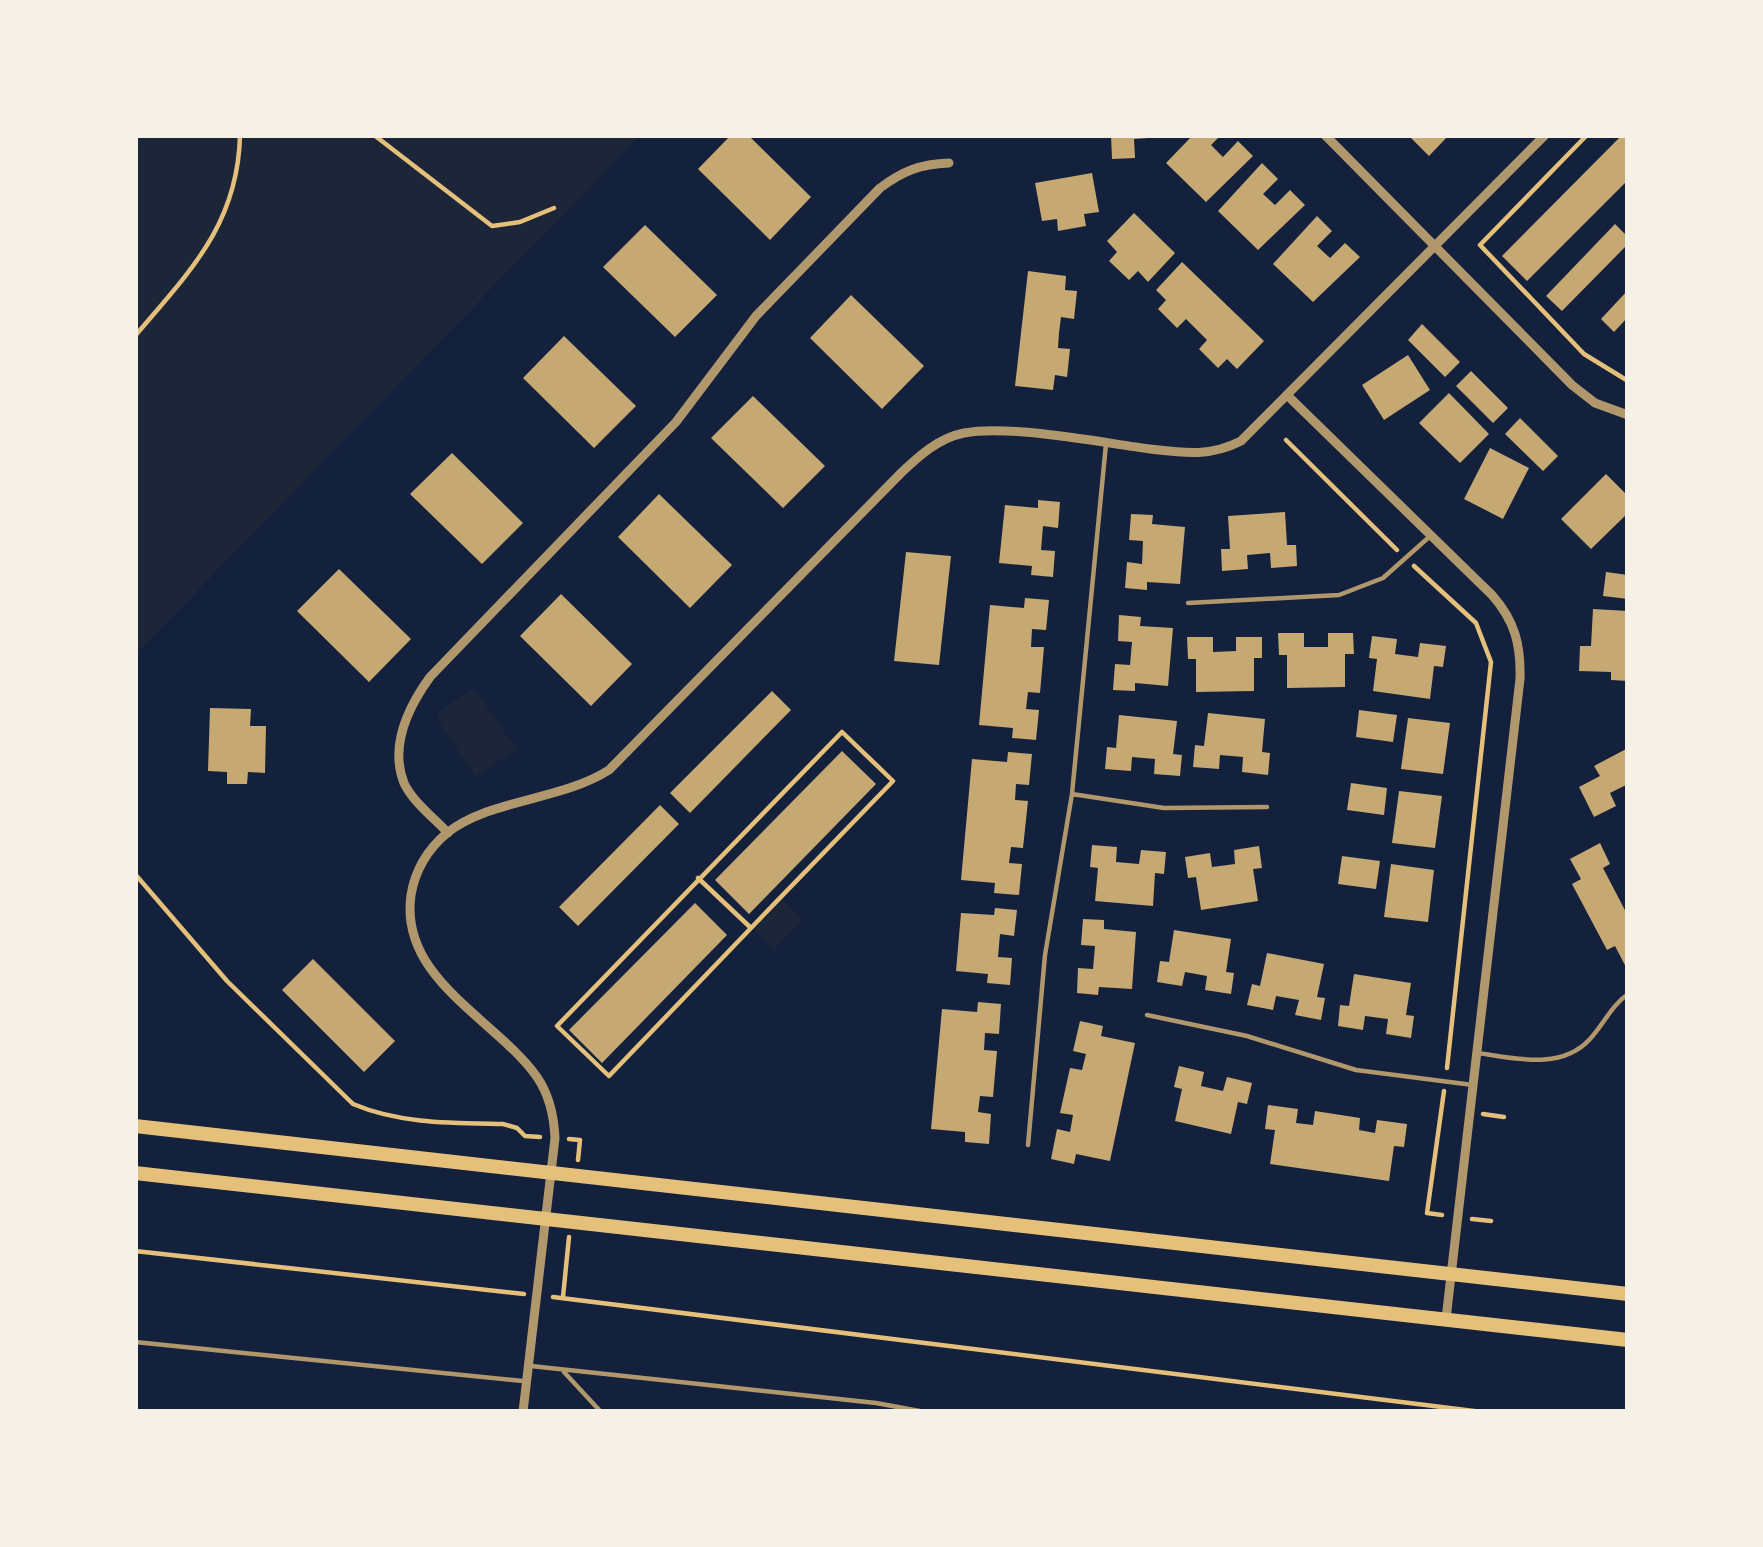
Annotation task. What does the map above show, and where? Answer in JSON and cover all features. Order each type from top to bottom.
[{"type":"main road","points":[[135,1126],[1628,1294]]},
{"type":"main road","points":[[135,1173],[1628,1340]]},
{"type":"street","points":[[1325,135],[1572,385],[1595,403],[1628,415]]},
{"type":"street","points":[[523,1412],[555,1125],[545,1090],[524,1061],[432,970],[415,941],[410,909],[417,873],[448,832],[479,817],[571,790],[609,770],[927,450],[960,434],[979,431],[1184,453],[1225,449],[1254,430],[1545,135]]},
{"type":"street","points":[[448,832],[404,783],[400,760],[403,721],[430,677],[676,422],[756,316],[880,188],[903,171],[949,163]]},
{"type":"street","points":[[1288,396],[1503,607],[1515,630],[1521,658],[1446,1319]]},
{"type":"lane","points":[[1028,1145],[1045,955],[1072,794],[1106,444]]},
{"type":"lane","points":[[1188,603],[1339,595],[1366,587],[1430,536]]},
{"type":"lane","points":[[1072,794],[1164,808],[1267,807]]},
{"type":"lane","points":[[1478,1053],[1534,1061],[1571,1052],[1586,1044],[1628,994]]},
{"type":"lane","points":[[1147,1016],[1247,1036],[1356,1070],[1473,1084]]},
{"type":"lane","points":[[135,1342],[526,1381]]},
{"type":"lane","points":[[528,1365],[925,1412]]},
{"type":"lane","points":[[562,1370],[601,1412]]},
{"type":"path","points":[[135,337],[197,260],[227,212],[240,135]]},
{"type":"path","points":[[374,135],[492,226],[520,222],[554,208]]},
{"type":"path","points":[[1587,135],[1480,245],[1584,354],[1628,381]]},
{"type":"path","points":[[1286,440],[1476,623],[1491,662],[1427,1213]]},
{"type":"path","points":[[842,732],[893,781],[608,1076],[557,1026],[698,878],[842,732]]},
{"type":"path","points":[[135,874],[227,980],[353,1104],[408,1119],[503,1124],[517,1127],[525,1136]]},
{"type":"path","points":[[698,878],[751,928]]},
{"type":"path","points":[[135,1251],[534,1294],[1482,1412]]},
{"type":"shaded area","points":[[135,135],[641,135],[135,655]]},
{"type":"shaded area","points":[[474,688],[517,750],[475,776],[439,722],[439,711]]},
{"type":"shaded area","points":[[782,900],[803,920],[774,950],[753,930]]},
{"type":"building","points":[[731,135],[748,135],[811,197],[770,240],[698,169]]},
{"type":"building","points":[[1111,135],[1148,138],[1134,139],[1135,158],[1112,159]]},
{"type":"building","points":[[1193,135],[1221,135],[1211,145],[1223,157],[1238,141],[1253,156],[1206,202],[1166,163]]},
{"type":"building","points":[[1408,135],[1449,135],[1429,156]]},
{"type":"building","points":[[1622,135],[1628,135],[1628,180],[1527,281],[1502,256]]},
{"type":"building","points":[[1262,163],[1278,179],[1263,194],[1275,205],[1290,190],[1305,205],[1258,250],[1218,211]]},
{"type":"building","points":[[1092,173],[1099,212],[1084,214],[1086,226],[1058,231],[1057,219],[1042,221],[1035,183]]},
{"type":"building","points":[[1134,213],[1175,253],[1148,282],[1138,271],[1129,280],[1109,261],[1117,252],[1107,241]]},
{"type":"building","points":[[1317,216],[1332,231],[1317,246],[1330,258],[1345,243],[1360,257],[1313,302],[1273,264]]},
{"type":"building","points":[[1615,224],[1628,237],[1628,244],[1562,311],[1546,296]]},
{"type":"building","points":[[645,225],[717,295],[675,337],[603,267]]},
{"type":"building","points":[[1182,262],[1264,341],[1237,369],[1227,359],[1218,368],[1199,349],[1207,340],[1186,319],[1177,328],[1158,309],[1166,300],[1156,290]]},
{"type":"building","points":[[1028,271],[1066,276],[1065,290],[1077,291],[1074,319],[1061,317],[1059,333],[1058,348],[1070,349],[1067,377],[1055,375],[1053,390],[1015,386]]},
{"type":"building","points":[[1628,290],[1628,317],[1614,332],[1601,319]]},
{"type":"building","points":[[851,295],[924,366],[882,409],[810,338]]},
{"type":"building","points":[[1422,324],[1460,362],[1445,377],[1408,340]]},
{"type":"building","points":[[564,336],[636,406],[594,448],[523,378]]},
{"type":"building","points":[[1408,355],[1430,390],[1384,420],[1362,385]]},
{"type":"building","points":[[1471,371],[1508,408],[1493,423],[1456,386]]},
{"type":"building","points":[[1449,393],[1489,434],[1460,463],[1419,423]]},
{"type":"building","points":[[753,396],[825,466],[783,508],[711,438]]},
{"type":"building","points":[[1520,418],[1558,456],[1543,471],[1505,434]]},
{"type":"building","points":[[1490,448],[1529,468],[1503,519],[1464,499]]},
{"type":"building","points":[[452,453],[523,523],[482,564],[410,494]]},
{"type":"building","points":[[1606,474],[1628,496],[1628,513],[1591,549],[1561,519]]},
{"type":"building","points":[[659,494],[732,565],[690,608],[618,537]]},
{"type":"building","points":[[1038,500],[1060,502],[1058,528],[1043,526],[1041,550],[1055,551],[1053,577],[1031,575],[1032,566],[999,563],[1005,505],[1038,508]]},
{"type":"building","points":[[1285,512],[1287,545],[1296,545],[1297,566],[1271,568],[1270,553],[1247,555],[1248,569],[1222,571],[1221,549],[1230,549],[1228,516]]},
{"type":"building","points":[[1131,514],[1153,515],[1152,524],[1185,527],[1180,584],[1147,582],[1147,590],[1125,588],[1127,562],[1142,564],[1143,541],[1129,540]]},
{"type":"building","points":[[906,552],[951,556],[939,665],[894,661]]},
{"type":"building","points":[[339,569],[411,639],[369,682],[297,611]]},
{"type":"building","points":[[1606,572],[1628,575],[1628,599],[1603,596]]},
{"type":"building","points":[[561,594],[632,664],[591,706],[520,636]]},
{"type":"building","points":[[1025,598],[1049,600],[1046,630],[1032,629],[1031,647],[1044,647],[1040,693],[1028,692],[1026,709],[1039,710],[1036,740],[1012,738],[1013,728],[979,725],[990,605],[1024,608]]},
{"type":"building","points":[[1593,609],[1628,611],[1628,681],[1611,680],[1611,672],[1579,671],[1580,646],[1591,646]]},
{"type":"building","points":[[1119,615],[1141,617],[1140,626],[1173,628],[1168,686],[1135,683],[1135,691],[1113,690],[1115,664],[1130,665],[1132,642],[1118,641]]},
{"type":"building","points":[[1278,633],[1304,633],[1304,647],[1328,647],[1328,633],[1353,633],[1354,654],[1345,654],[1345,687],[1287,688],[1287,655],[1279,655]]},
{"type":"building","points":[[1372,636],[1397,639],[1395,654],[1418,657],[1420,643],[1446,646],[1443,667],[1434,666],[1430,699],[1373,691],[1377,659],[1369,658]]},
{"type":"building","points":[[1187,637],[1213,637],[1213,652],[1236,651],[1236,637],[1262,637],[1262,658],[1254,658],[1254,691],[1196,692],[1196,659],[1188,659]]},
{"type":"building","points":[[772,691],[791,710],[690,813],[670,793]]},
{"type":"building","points":[[210,708],[251,709],[250,726],[266,726],[265,773],[248,772],[247,784],[227,784],[227,772],[208,771]]},
{"type":"building","points":[[1359,710],[1397,715],[1393,742],[1356,737]]},
{"type":"building","points":[[1208,713],[1265,719],[1262,752],[1270,753],[1268,775],[1242,772],[1243,757],[1220,755],[1219,769],[1193,767],[1195,745],[1204,746]]},
{"type":"building","points":[[1119,715],[1177,721],[1173,754],[1182,755],[1180,776],[1154,774],[1155,759],[1132,757],[1131,771],[1105,769],[1107,747],[1116,748]]},
{"type":"building","points":[[1408,718],[1450,723],[1443,774],[1401,769]]},
{"type":"building","points":[[1628,748],[1628,784],[1610,793],[1616,806],[1594,817],[1579,787],[1600,776],[1594,766]]},
{"type":"building","points":[[842,751],[876,784],[749,914],[715,880]]},
{"type":"building","points":[[1008,752],[1032,754],[1029,785],[1016,784],[1015,800],[1028,801],[1023,848],[1011,847],[1009,863],[1022,864],[1019,895],[994,893],[995,883],[961,880],[972,759],[1007,762]]},
{"type":"building","points":[[1351,783],[1387,788],[1384,815],[1347,810]]},
{"type":"building","points":[[1399,791],[1442,796],[1435,848],[1392,843]]},
{"type":"building","points":[[660,805],[679,824],[578,926],[559,907]]},
{"type":"building","points":[[1600,843],[1610,864],[1603,868],[1628,916],[1628,971],[1615,946],[1607,950],[1572,884],[1581,879],[1570,859]]},
{"type":"building","points":[[1092,845],[1117,847],[1116,862],[1139,864],[1141,850],[1166,852],[1164,874],[1155,873],[1153,906],[1095,901],[1098,868],[1090,867]]},
{"type":"building","points":[[1259,846],[1262,868],[1253,869],[1258,901],[1201,910],[1196,877],[1188,878],[1185,857],[1210,853],[1212,867],[1235,864],[1234,850]]},
{"type":"building","points":[[1342,856],[1380,861],[1376,889],[1338,884]]},
{"type":"building","points":[[1391,864],[1434,870],[1428,922],[1384,917]]},
{"type":"building","points":[[695,903],[727,935],[602,1063],[569,1030]]},
{"type":"building","points":[[995,908],[1017,910],[1014,936],[1000,934],[998,957],[1012,958],[1010,985],[987,983],[988,974],[956,971],[961,913],[994,915]]},
{"type":"building","points":[[1083,919],[1104,920],[1104,929],[1136,932],[1132,989],[1099,987],[1098,995],[1077,993],[1078,968],[1093,969],[1095,946],[1081,945]]},
{"type":"building","points":[[1174,930],[1231,939],[1226,972],[1234,973],[1231,994],[1205,990],[1207,976],[1185,972],[1182,986],[1157,982],[1160,961],[1169,962]]},
{"type":"building","points":[[1267,953],[1324,964],[1317,997],[1325,998],[1321,1020],[1295,1015],[1299,1000],[1276,996],[1273,1010],[1247,1005],[1252,984],[1260,986]]},
{"type":"building","points":[[313,959],[395,1041],[364,1072],[282,990]]},
{"type":"building","points":[[1354,974],[1411,983],[1406,1015],[1414,1016],[1411,1038],[1386,1034],[1388,1019],[1365,1016],[1363,1030],[1338,1026],[1340,1005],[1349,1006]]},
{"type":"building","points":[[978,1002],[1001,1004],[999,1034],[985,1033],[984,1050],[997,1051],[993,1097],[980,1096],[978,1112],[991,1114],[989,1144],[965,1142],[965,1132],[931,1129],[942,1009],[977,1012]]},
{"type":"building","points":[[1080,1021],[1103,1026],[1101,1036],[1135,1043],[1110,1161],[1076,1154],[1074,1164],[1051,1159],[1057,1129],[1070,1132],[1073,1115],[1060,1113],[1070,1068],[1082,1070],[1086,1054],[1073,1051]]},
{"type":"building","points":[[1179,1066],[1204,1072],[1201,1086],[1223,1091],[1227,1077],[1252,1083],[1247,1104],[1238,1102],[1231,1134],[1175,1121],[1182,1089],[1174,1087]]},
{"type":"building","points":[[1268,1105],[1298,1109],[1296,1123],[1313,1125],[1315,1111],[1360,1118],[1359,1130],[1375,1133],[1377,1120],[1407,1124],[1404,1147],[1394,1146],[1389,1181],[1270,1164],[1275,1130],[1265,1129]]}]
